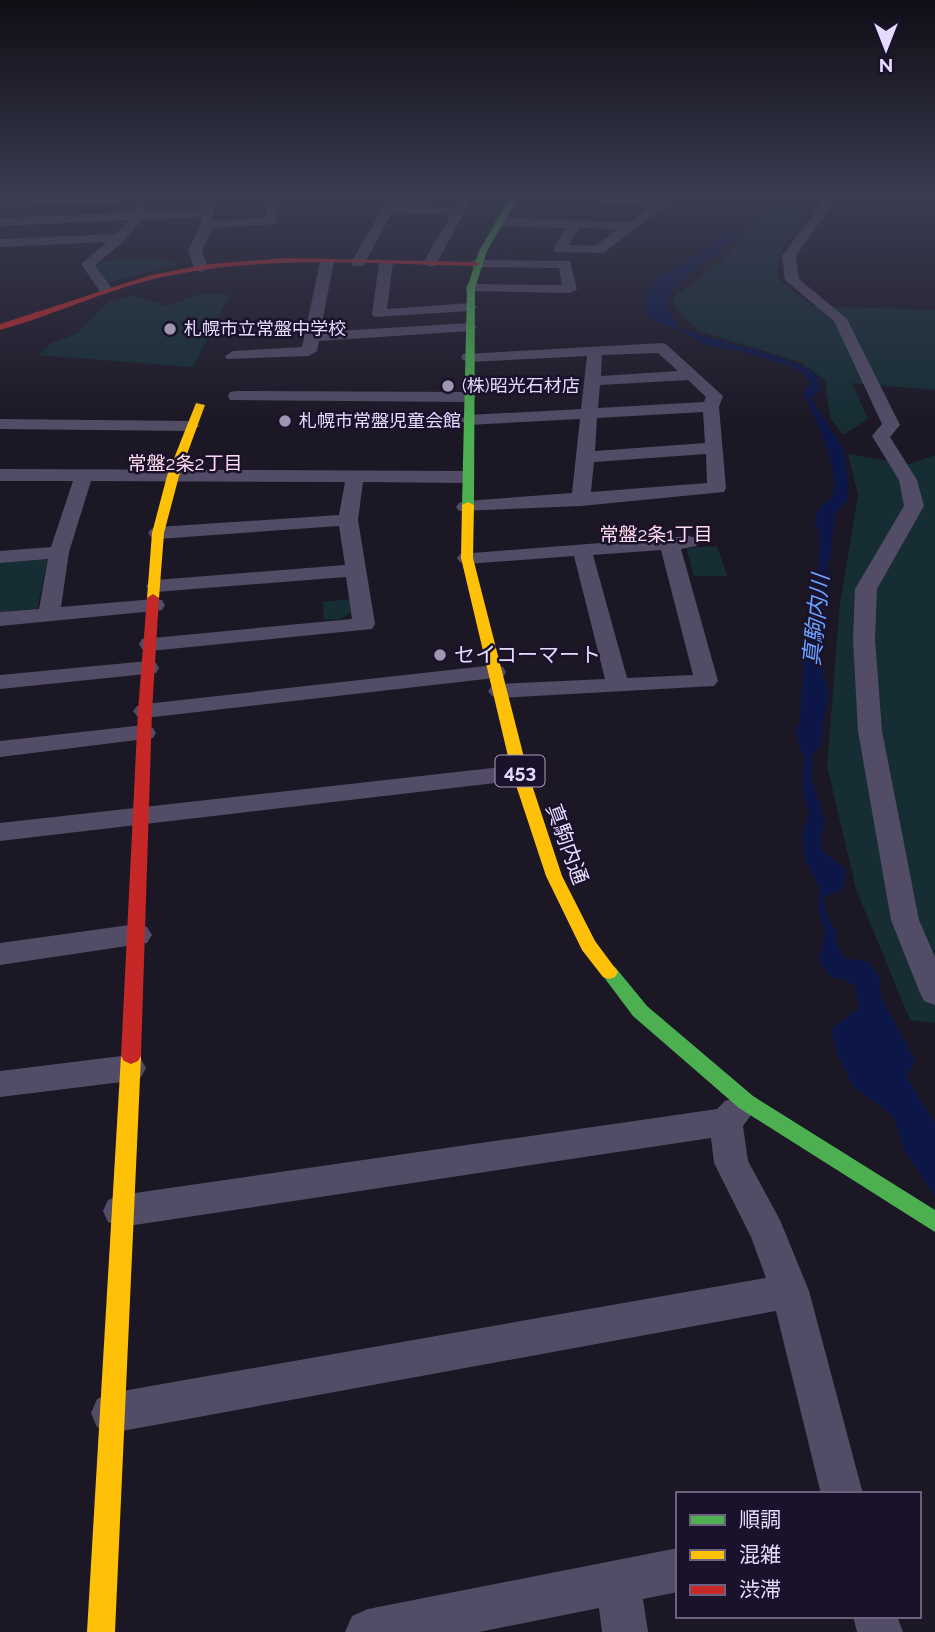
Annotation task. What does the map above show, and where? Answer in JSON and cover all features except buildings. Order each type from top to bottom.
[{"type":"main road","points":[[0,327],[106,290],[175,273]]},
{"type":"main road","name":"真駒内通","points":[[474,273],[470,307],[467,558],[520,773],[554,876],[588,944],[640,1012],[736,1112],[899,1197],[935,1222]]},
{"type":"main road","points":[[101,1632],[137,935],[144,722],[158,533],[173,476],[200,405]]},
{"type":"street","points":[[94,273],[106,290]]},
{"type":"street","points":[[233,355],[309,351],[325,273]]},
{"type":"street","points":[[385,273],[379,314],[470,307]]},
{"type":"street","points":[[471,288],[570,293],[567,273]]},
{"type":"street","points":[[791,273],[792,280],[840,319],[891,425],[881,436],[908,480],[914,506],[866,589],[864,639],[870,731],[905,920],[935,993]]},
{"type":"street","points":[[312,337],[470,327]]},
{"type":"street","points":[[466,507],[717,488],[711,407],[715,396],[662,348],[469,357]]},
{"type":"street","points":[[580,500],[595,351]]},
{"type":"street","points":[[592,381],[694,375]]},
{"type":"street","points":[[236,396],[468,397]]},
{"type":"street","points":[[468,420],[711,407]]},
{"type":"street","points":[[0,424],[191,426]]},
{"type":"street","points":[[584,457],[714,448]]},
{"type":"street","points":[[0,475],[467,477]]},
{"type":"street","points":[[49,615],[59,552],[84,475]]},
{"type":"street","points":[[150,643],[365,624],[354,570],[348,520],[355,477]]},
{"type":"street","points":[[158,533],[348,520]]},
{"type":"street","points":[[0,749],[144,722],[497,681],[618,686],[705,681],[679,543],[467,558]]},
{"type":"street","points":[[582,551],[618,686]]},
{"type":"street","points":[[0,557],[59,552]]},
{"type":"street","points":[[0,619],[49,615],[155,596],[354,570]]},
{"type":"street","points":[[0,682],[148,668]]},
{"type":"street","points":[[0,832],[520,773]]},
{"type":"street","points":[[0,954],[137,935]]},
{"type":"street","points":[[0,1084],[130,1068]]},
{"type":"street","points":[[121,1211],[736,1112],[731,1163],[766,1232],[790,1291],[841,1492]]},
{"type":"street","points":[[111,1413],[790,1291]]},
{"type":"street","points":[[368,1632],[676,1570]]},
{"type":"street","points":[[618,1582],[625,1632]]},
{"type":"green space","points":[[101,273],[143,273],[106,283]]},
{"type":"green space","points":[[706,273],[777,273],[777,279],[814,306],[935,310],[935,390],[852,383],[868,419],[843,435],[830,418],[825,380],[800,362],[699,331],[682,316],[672,299]]},
{"type":"green space","points":[[200,294],[230,295],[193,367],[38,355],[52,343],[78,333],[107,303],[131,295],[167,306]]},
{"type":"green space","points":[[848,454],[910,464],[935,455],[935,1023],[910,1020],[856,889],[827,766],[840,603],[858,495]]},
{"type":"green space","points":[[717,546],[727,576],[694,576],[686,548]]},
{"type":"green space","points":[[48,559],[37,609],[0,612],[0,563]]},
{"type":"green space","points":[[351,599],[352,612],[341,619],[324,620],[323,602]]},
{"type":"water","name":"真駒内川","points":[[665,273],[692,273],[668,296],[667,308],[679,328],[791,361],[815,374],[821,390],[811,398],[845,452],[849,492],[847,501],[835,514],[827,568],[831,581],[823,606],[826,621],[822,652],[823,674],[830,695],[824,714],[821,745],[812,756],[811,777],[825,821],[820,840],[823,852],[846,869],[844,889],[823,897],[826,914],[837,933],[835,940],[844,958],[870,962],[880,980],[881,996],[916,1062],[906,1076],[935,1123],[935,1197],[904,1150],[893,1116],[853,1087],[837,1053],[831,1029],[859,1008],[855,986],[844,979],[830,977],[818,958],[825,930],[818,911],[820,888],[805,859],[802,835],[809,813],[802,790],[804,758],[795,733],[800,721],[806,617],[813,585],[819,573],[819,530],[814,522],[821,507],[832,496],[834,473],[803,392],[810,383],[804,374],[792,367],[740,351],[706,345],[678,329],[659,323],[648,314],[645,294]]},
{"type":"traffic: fast","points":[[468,505],[471,288],[476,273]]},
{"type":"traffic: fast","points":[[609,972],[640,1011],[746,1102],[935,1222]]},
{"type":"traffic: slow","points":[[153,598],[158,533],[173,476],[200,405]]},
{"type":"traffic: slow","points":[[468,505],[467,558],[520,773],[554,876],[588,945],[609,972]]},
{"type":"traffic: slow","points":[[101,1632],[131,1056]]},
{"type":"traffic: jam","points":[[0,327],[129,283],[168,273]]},
{"type":"traffic: jam","points":[[131,1056],[145,711],[153,598]]},
{"type":"place","name":"札幌市立常盤中学校","points":[[170,329]]},
{"type":"place","name":"(株)昭光石材店","points":[[448,386]]},
{"type":"place","name":"札幌市常盤児童会館","points":[[285,421]]},
{"type":"place","name":"セイコーマート","points":[[440,655]]},
{"type":"district","name":"常盤2条2丁目","points":[[185,463]]},
{"type":"district","name":"常盤2条1丁目","points":[[656,534]]}]
